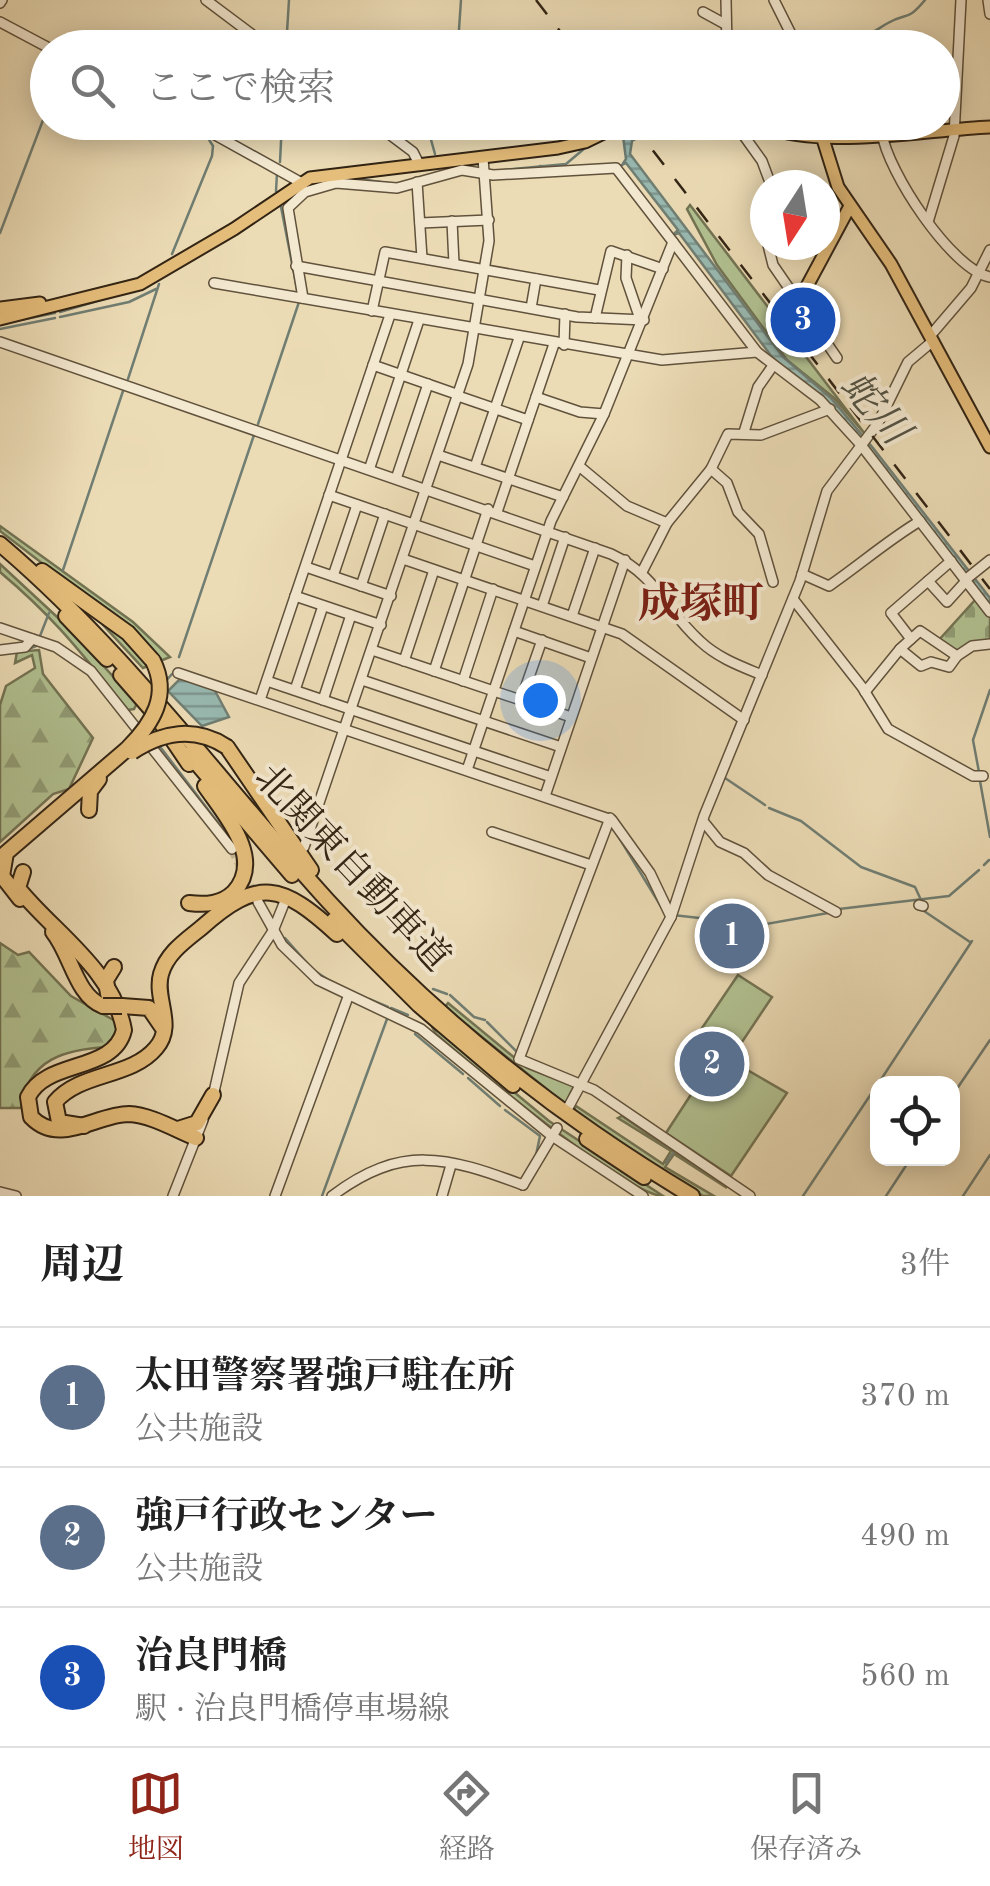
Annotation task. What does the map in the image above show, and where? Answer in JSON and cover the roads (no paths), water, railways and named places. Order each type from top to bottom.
[{"type":"highway","points":[[0,543],[128,633],[154,660],[161,701],[130,750],[93,785],[89,810]]},
{"type":"highway","name":"北関東自動車道","points":[[0,543],[94,631],[365,938],[431,1003],[586,1128],[692,1196]]},
{"type":"highway","name":"北関東自動車道","points":[[0,556],[73,623],[302,885],[407,993],[546,1110],[674,1196]]},
{"type":"highway","points":[[145,707],[226,818],[246,856],[243,877],[230,895],[213,904],[189,903]]},
{"type":"highway","points":[[161,1042],[162,1028],[154,1012],[137,1005],[122,1006],[84,992],[59,939],[7,886],[1,864],[10,848],[130,750],[176,734],[207,737],[227,747],[243,764],[309,867],[365,938]]},
{"type":"highway","points":[[22,872],[18,888],[74,943],[123,1024],[119,1043],[110,1052],[42,1080],[28,1097],[29,1112],[40,1125],[58,1129],[131,1114],[195,1140]]},
{"type":"highway","points":[[84,1126],[67,1125],[56,1118],[58,1098],[138,1062],[161,1042],[165,1019],[160,983],[168,959],[226,906],[251,893],[276,892],[299,902],[407,993]]},
{"type":"highway","points":[[106,1001],[106,980],[114,967]]},
{"type":"highway","points":[[172,1128],[193,1127],[213,1095]]},
{"type":"main road","points":[[960,129],[990,128]]},
{"type":"main road","points":[[0,318],[140,284],[242,224],[300,182],[369,178],[420,164],[588,140]]},
{"type":"main road","points":[[823,140],[835,178],[850,206],[891,264],[990,447]]},
{"type":"main road","points":[[799,300],[850,206]]},
{"type":"main road","points":[[0,308],[89,298]]},
{"type":"street","points":[[206,0],[246,30]]},
{"type":"street","points":[[726,0],[726,30]]},
{"type":"street","points":[[774,0],[790,30]]},
{"type":"street","points":[[959,30],[961,0]]},
{"type":"street","points":[[988,0],[990,14]]},
{"type":"street","points":[[703,12],[725,24]]},
{"type":"street","points":[[0,22],[30,38]]},
{"type":"street","points":[[224,140],[300,182]]},
{"type":"street","points":[[396,140],[420,164]]},
{"type":"street","points":[[747,140],[765,170]]},
{"type":"street","points":[[884,140],[887,155],[928,222],[978,275],[990,277]]},
{"type":"street","points":[[928,222],[951,140]]},
{"type":"street","points":[[304,847],[458,396],[486,270],[489,220],[483,158]]},
{"type":"street","points":[[303,298],[287,220],[290,202],[323,185],[369,178],[397,188],[462,170],[485,175],[616,168],[758,352],[772,367],[830,409],[863,442],[990,612]]},
{"type":"street","points":[[417,182],[422,258]]},
{"type":"street","points":[[420,223],[489,220]]},
{"type":"street","points":[[452,222],[454,264]]},
{"type":"street","points":[[467,770],[548,530],[604,414],[673,242]]},
{"type":"street","points":[[568,1106],[671,918],[703,821],[802,574],[821,504],[863,442],[908,362],[931,339],[978,275],[990,250]]},
{"type":"street","points":[[372,312],[384,252],[599,290]]},
{"type":"street","points":[[595,318],[610,252],[663,268]]},
{"type":"street","points":[[627,256],[626,278],[642,320]]},
{"type":"street","points":[[772,260],[837,358]]},
{"type":"street","points":[[296,266],[565,314],[642,320]]},
{"type":"street","points":[[531,308],[536,279]]},
{"type":"street","points":[[214,283],[627,356],[662,360],[758,352]]},
{"type":"street","points":[[434,671],[476,546],[508,478],[559,345],[565,314]]},
{"type":"street","points":[[260,700],[390,315]]},
{"type":"street","points":[[370,467],[419,320]]},
{"type":"street","points":[[475,467],[518,338]]},
{"type":"street","points":[[0,342],[398,476],[625,560],[642,572],[700,642],[724,659],[762,674]]},
{"type":"street","points":[[373,365],[528,420]]},
{"type":"street","points":[[744,432],[758,387],[772,367]]},
{"type":"street","points":[[398,476],[428,384]]},
{"type":"street","points":[[536,397],[580,412],[604,414]]},
{"type":"street","points":[[642,572],[667,522],[710,468],[723,438],[744,432],[761,435],[830,409]]},
{"type":"street","points":[[438,455],[563,497]]},
{"type":"street","points":[[579,466],[627,506],[667,522]]},
{"type":"street","points":[[710,468],[728,483],[738,512],[760,534],[772,582]]},
{"type":"street","points":[[329,495],[536,566]]},
{"type":"street","points":[[333,576],[357,505]]},
{"type":"street","points":[[361,586],[385,514]]},
{"type":"street","points":[[802,574],[829,586],[876,552],[891,536],[920,520]]},
{"type":"street","points":[[542,606],[565,537]]},
{"type":"street","points":[[572,616],[595,548]]},
{"type":"street","points":[[403,559],[628,636],[678,677],[744,720]]},
{"type":"street","points":[[545,796],[625,560]]},
{"type":"street","points":[[928,581],[948,602],[990,560]]},
{"type":"street","points":[[911,639],[892,614],[951,561]]},
{"type":"street","points":[[306,567],[391,596]]},
{"type":"street","points":[[404,661],[434,570]]},
{"type":"street","points":[[463,681],[494,590]]},
{"type":"street","points":[[295,596],[381,625]]},
{"type":"street","points":[[792,600],[865,692],[890,731],[974,776],[983,776]]},
{"type":"street","points":[[295,690],[323,606]]},
{"type":"street","points":[[322,700],[351,615]]},
{"type":"street","points":[[0,628],[80,662],[129,716],[232,850]]},
{"type":"street","points":[[514,630],[591,658]]},
{"type":"street","points":[[865,692],[920,631],[957,656]]},
{"type":"street","points":[[0,650],[25,647],[32,639]]},
{"type":"street","points":[[521,700],[542,640]]},
{"type":"street","points":[[900,650],[920,666],[931,662],[949,667],[972,646],[990,644]]},
{"type":"street","points":[[372,650],[571,717]]},
{"type":"street","points":[[158,691],[178,670],[610,818],[650,873],[671,918]]},
{"type":"street","points":[[362,680],[561,747]]},
{"type":"street","points":[[267,681],[552,777]]},
{"type":"street","points":[[129,716],[145,707]]},
{"type":"street","points":[[610,818],[519,1059],[581,1085],[750,1196]]},
{"type":"street","points":[[703,821],[720,842],[744,853],[768,875],[836,912]]},
{"type":"street","points":[[492,832],[591,865]]},
{"type":"street","points":[[173,1196],[213,1095],[240,983],[273,931],[285,901]]},
{"type":"street","points":[[258,902],[273,931],[302,968],[348,997],[421,1029],[643,1196]]},
{"type":"street","points":[[275,1196],[348,997]]},
{"type":"street","points":[[332,1196],[370,1170],[418,1157],[525,1191],[554,1132]]},
{"type":"street","points":[[442,1196],[450,1165]]},
{"type":"street","points":[[724,1196],[732,1184]]},
{"type":"street","points":[[0,1192],[16,1196]]},
{"type":"water","points":[[624,140],[634,140],[630,154],[783,357],[831,398],[873,448],[990,598],[990,606],[861,439],[775,361],[679,233],[673,235],[678,230],[626,163],[622,165],[626,159]]},
{"type":"water","points":[[181,678],[214,689],[229,717],[202,726],[168,691]]},
{"type":"waterway","points":[[287,30],[289,0]]},
{"type":"waterway","points":[[459,30],[461,0]]},
{"type":"waterway","points":[[876,30],[910,14],[925,0]]},
{"type":"waterway","points":[[0,233],[35,140]]},
{"type":"waterway","points":[[172,254],[212,156],[209,140]]},
{"type":"waterway","points":[[280,162],[281,140]]},
{"type":"waterway","points":[[431,140],[435,154]]},
{"type":"waterway","points":[[504,170],[566,164],[585,148]]},
{"type":"waterway","points":[[540,166],[557,167]]},
{"type":"waterway","points":[[276,191],[277,173]]},
{"type":"waterway","points":[[352,178],[388,183]]},
{"type":"waterway","points":[[281,207],[298,294]]},
{"type":"waterway","points":[[212,248],[268,213]]},
{"type":"waterway","points":[[128,379],[159,284]]},
{"type":"waterway","points":[[60,312],[145,287]]},
{"type":"waterway","points":[[60,317],[129,302],[156,289]]},
{"type":"waterway","points":[[258,424],[299,302]]},
{"type":"waterway","points":[[0,324],[55,313]]},
{"type":"waterway","points":[[0,329],[55,318]]},
{"type":"waterway","points":[[63,570],[123,391]]},
{"type":"waterway","points":[[179,657],[254,435]]},
{"type":"waterway","points":[[40,636],[49,613]]},
{"type":"waterway","points":[[26,650],[36,646]]},
{"type":"waterway","points":[[165,682],[172,674]]},
{"type":"waterway","points":[[979,772],[973,740],[990,690]]},
{"type":"waterway","points":[[732,735],[738,721]]},
{"type":"waterway","points":[[158,744],[232,841]]},
{"type":"waterway","points":[[725,778],[765,805]]},
{"type":"waterway","points":[[980,781],[990,837]]},
{"type":"waterway","points":[[769,808],[801,821],[861,867],[915,887],[921,900]]},
{"type":"waterway","points":[[615,831],[665,913]]},
{"type":"waterway","points":[[984,865],[989,860]]},
{"type":"waterway","points":[[839,909],[949,896],[979,870]]},
{"type":"waterway","points":[[921,909],[970,942]]},
{"type":"waterway","points":[[673,915],[761,925],[828,913]]},
{"type":"waterway","points":[[285,938],[307,963]]},
{"type":"waterway","points":[[883,1076],[972,941]]},
{"type":"waterway","points":[[312,969],[330,981]]},
{"type":"waterway","points":[[433,989],[447,994]]},
{"type":"waterway","points":[[450,995],[474,1017],[485,1020]]},
{"type":"waterway","points":[[369,999],[388,1007]]},
{"type":"waterway","points":[[391,1008],[408,1015]]},
{"type":"waterway","points":[[322,1196],[387,1019]]},
{"type":"waterway","points":[[487,1022],[518,1053]]},
{"type":"waterway","points":[[415,1034],[463,1074]]},
{"type":"waterway","points":[[960,1084],[990,1040]]},
{"type":"waterway","points":[[468,1078],[500,1106]]},
{"type":"waterway","points":[[803,1196],[870,1096]]},
{"type":"waterway","points":[[505,1110],[540,1136],[536,1155]]},
{"type":"waterway","points":[[666,1163],[673,1153]]},
{"type":"waterway","points":[[963,1196],[990,1155]]},
{"type":"waterway","points":[[886,1196],[906,1166]]},
{"type":"tunnel","points":[[232,849],[255,896]]},
{"type":"railway","points":[[536,0],[559,30]]},
{"type":"railway","points":[[645,140],[990,589]]},
{"type":"place","name":"治良門橋","points":[[803,320]]},
{"type":"place","name":"太田警察署強戸駐在所","points":[[732,936]]},
{"type":"place","name":"強戸行政センター","points":[[712,1064]]},
{"type":"district","name":"成塚町","points":[[701,606]]},
{"type":"water label","name":"蛇川","points":[[873,410]]}]
